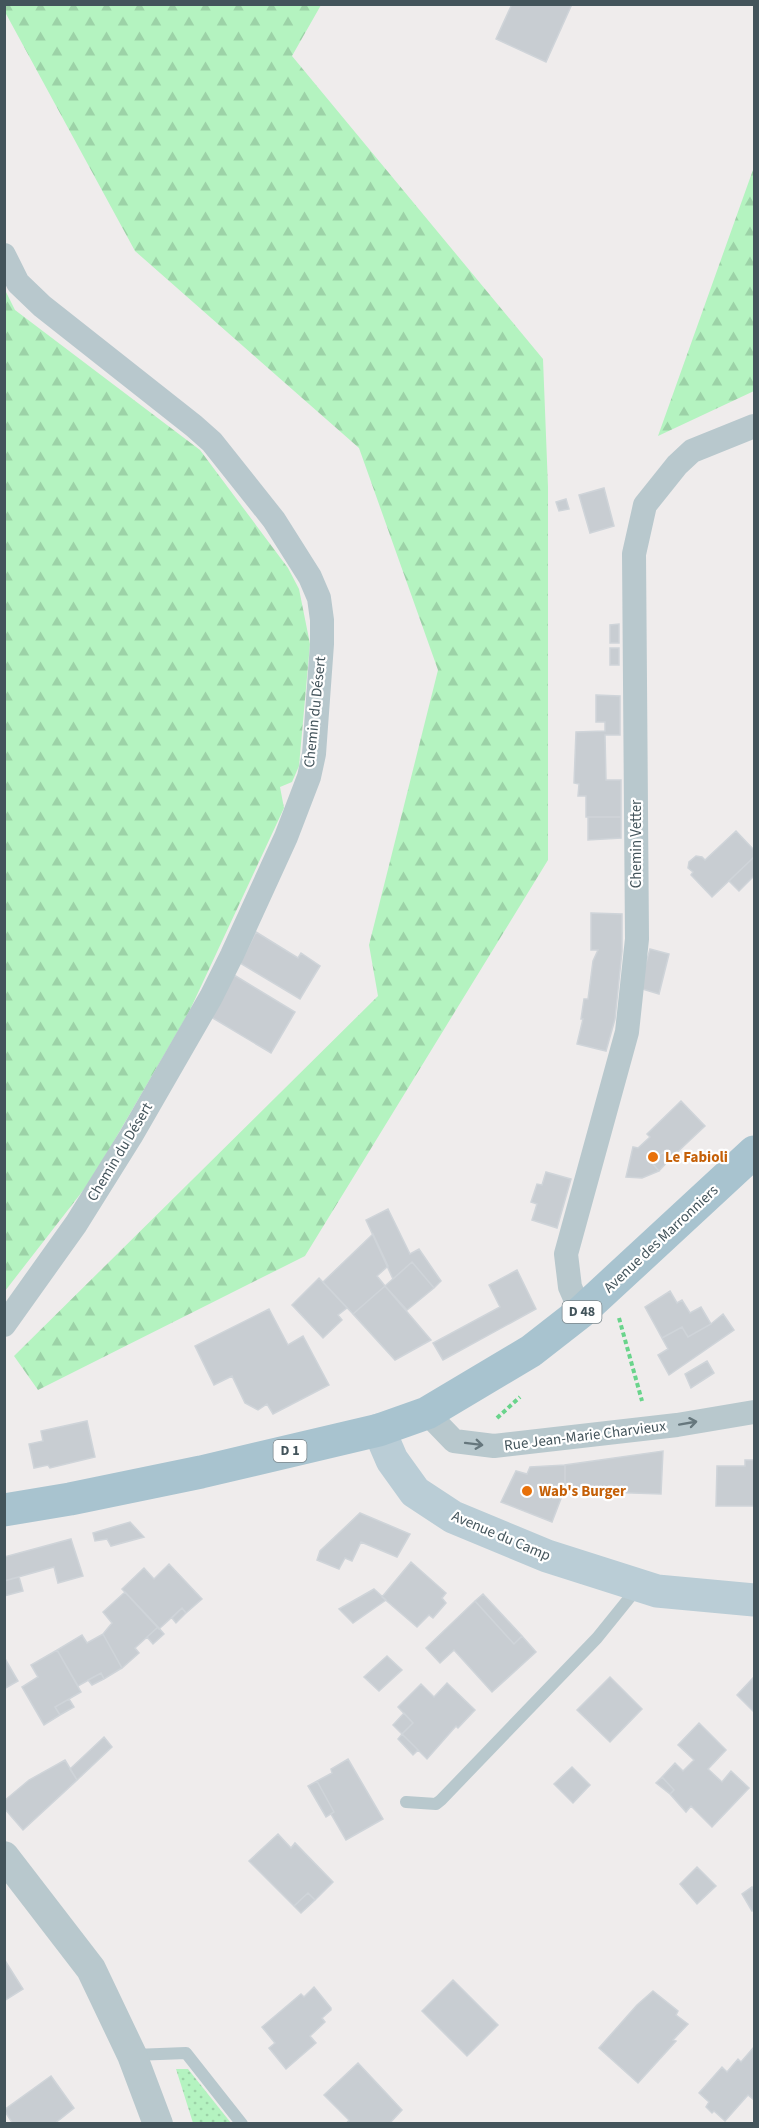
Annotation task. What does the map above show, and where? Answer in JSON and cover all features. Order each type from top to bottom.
[{"type":"main road","name":"Avenue des Marronniers","points":[[379,1430],[428,1413],[531,1351],[595,1317],[754,1152]]},
{"type":"main road","name":"D 1","points":[[4,1510],[201,1472],[379,1430]]},
{"type":"main road","name":"Avenue du Camp","points":[[379,1430],[392,1460],[415,1492],[453,1517],[547,1556],[657,1591],[754,1600]]},
{"type":"street","name":"Chemin du Désert","points":[[4,255],[18,283],[42,306],[212,442],[274,520],[310,577],[319,598],[322,644],[314,754],[309,777],[286,837],[232,955],[211,997],[131,1136],[76,1224],[4,1325]]},
{"type":"street","name":"Chemin Vetter","points":[[595,1317],[570,1287],[566,1254],[627,1032],[637,939],[634,554],[645,505],[677,465],[692,451],[754,426]]},
{"type":"street","name":"Rue Jean-Marie Charvieux","points":[[428,1413],[454,1441],[494,1446],[677,1425],[754,1412]]},
{"type":"street","points":[[4,1856],[91,1969],[132,2055],[158,2124]]},
{"type":"lane","points":[[406,1802],[435,1804],[441,1800],[597,1638],[639,1585]]},
{"type":"lane","points":[[132,2055],[186,2053],[242,2124]]},
{"type":"path","points":[[595,1317],[618,1314],[643,1402]]},
{"type":"path","points":[[494,1446],[493,1421],[524,1394]]},
{"type":"green space","points":[[5,5],[321,5],[292,56],[543,359],[548,487],[548,860],[305,1256],[38,1390],[14,1356],[378,996],[369,945],[438,670],[359,448],[135,251],[5,12]]},
{"type":"green space","points":[[754,167],[754,391],[658,436]]},
{"type":"green space","points":[[4,288],[15,310],[200,450],[288,568],[299,589],[310,644],[299,766],[292,782],[280,787],[284,808],[189,1012],[92,1179],[5,1291]]},
{"type":"green space","points":[[176,2069],[188,2069],[231,2123],[193,2123]]},
{"type":"building","points":[[512,4],[572,4],[546,62],[496,39]]},
{"type":"building","points":[[604,488],[614,526],[590,533],[579,495]]},
{"type":"building","points":[[566,499],[569,509],[559,511],[556,502]]},
{"type":"building","points":[[619,624],[619,643],[610,643],[610,625]]},
{"type":"building","points":[[610,648],[619,648],[619,665],[610,665]]},
{"type":"building","points":[[596,695],[620,696],[620,735],[605,735],[606,780],[621,780],[621,817],[586,817],[586,796],[578,796],[579,784],[574,783],[576,732],[605,731],[605,722],[596,722]]},
{"type":"building","points":[[588,817],[621,817],[621,838],[588,840]]},
{"type":"building","points":[[736,831],[754,850],[754,857],[712,897],[691,875],[693,872],[688,868],[689,862],[696,856],[705,860]]},
{"type":"building","points":[[754,857],[754,876],[739,891],[729,881]]},
{"type":"building","points":[[591,913],[622,914],[622,951],[615,1019],[606,1051],[577,1044],[583,1019],[581,1019],[584,999],[588,999],[593,961],[598,950],[591,950]]},
{"type":"building","points":[[256,932],[298,958],[301,953],[320,966],[300,999],[240,963]]},
{"type":"building","points":[[650,949],[669,954],[659,994],[639,988]]},
{"type":"building","points":[[234,975],[295,1012],[271,1053],[211,1017]]},
{"type":"building","points":[[681,1101],[705,1126],[670,1159],[663,1152],[652,1163],[659,1171],[642,1178],[626,1177],[633,1147],[638,1148],[650,1137],[647,1134]]},
{"type":"building","points":[[663,1152],[670,1159],[659,1171],[652,1163]]},
{"type":"building","points":[[546,1172],[571,1179],[557,1228],[532,1220],[537,1204],[531,1202],[537,1184],[542,1185]]},
{"type":"building","points":[[388,1209],[410,1254],[419,1249],[441,1281],[434,1288],[412,1262],[393,1279],[366,1220]]},
{"type":"building","points":[[373,1234],[388,1266],[377,1276],[385,1286],[353,1314],[323,1282]]},
{"type":"building","points":[[412,1262],[434,1288],[407,1310],[385,1286]]},
{"type":"building","points":[[517,1270],[536,1309],[443,1360],[433,1343],[500,1307],[489,1285]]},
{"type":"building","points":[[319,1278],[347,1308],[338,1315],[342,1320],[323,1338],[292,1305]]},
{"type":"building","points":[[385,1286],[431,1340],[395,1360],[353,1314]]},
{"type":"building","points":[[670,1291],[677,1303],[682,1300],[690,1313],[701,1307],[711,1324],[688,1337],[682,1327],[662,1338],[645,1307]]},
{"type":"building","points":[[269,1309],[288,1345],[303,1336],[329,1385],[273,1414],[267,1404],[258,1410],[245,1403],[232,1376],[214,1385],[195,1346]]},
{"type":"building","points":[[723,1314],[734,1330],[669,1375],[658,1355],[668,1349],[662,1338],[682,1327],[688,1337]]},
{"type":"building","points":[[707,1361],[714,1373],[691,1388],[685,1374]]},
{"type":"building","points":[[87,1421],[95,1457],[50,1468],[48,1465],[34,1468],[29,1444],[43,1441],[41,1431]]},
{"type":"building","points":[[663,1451],[661,1494],[565,1488],[565,1465]]},
{"type":"building","points":[[745,1460],[754,1460],[754,1506],[716,1506],[717,1466],[745,1466]]},
{"type":"building","points":[[565,1465],[565,1488],[552,1522],[501,1502],[516,1471],[527,1474],[530,1467]]},
{"type":"building","points":[[360,1513],[410,1534],[397,1557],[361,1542],[352,1561],[345,1558],[339,1569],[317,1560],[320,1551]]},
{"type":"building","points":[[130,1522],[144,1537],[111,1546],[107,1539],[95,1541],[93,1533]]},
{"type":"building","points":[[71,1539],[83,1576],[58,1583],[54,1567],[4,1581],[4,1557]]},
{"type":"building","points":[[411,1562],[446,1593],[442,1598],[446,1603],[433,1618],[429,1615],[417,1627],[382,1597]]},
{"type":"building","points":[[169,1564],[202,1599],[186,1613],[182,1608],[159,1629],[122,1589],[144,1568],[154,1579]]},
{"type":"building","points":[[19,1577],[23,1591],[4,1596],[4,1581]]},
{"type":"building","points":[[374,1589],[386,1600],[353,1623],[339,1609]]},
{"type":"building","points":[[125,1592],[158,1627],[135,1648],[139,1653],[122,1668],[103,1634],[112,1623],[103,1612]]},
{"type":"building","points":[[483,1594],[522,1636],[514,1644],[475,1601]]},
{"type":"building","points":[[475,1601],[514,1644],[522,1636],[536,1652],[492,1692],[454,1650],[440,1663],[426,1648]]},
{"type":"building","points":[[182,1608],[186,1613],[176,1623],[172,1618]]},
{"type":"building","points":[[158,1627],[164,1634],[153,1644],[147,1637]]},
{"type":"building","points":[[103,1634],[122,1668],[104,1679],[101,1673],[78,1686],[57,1650],[82,1635],[87,1643]]},
{"type":"building","points":[[57,1650],[81,1692],[55,1707],[60,1715],[44,1725],[22,1687],[38,1677],[31,1665]]},
{"type":"building","points":[[387,1656],[402,1670],[379,1691],[364,1677]]},
{"type":"building","points":[[4,1657],[18,1681],[4,1689]]},
{"type":"building","points":[[101,1673],[104,1679],[92,1685],[88,1680]]},
{"type":"building","points":[[610,1677],[642,1709],[610,1742],[577,1710]]},
{"type":"building","points":[[754,1677],[754,1712],[737,1695]]},
{"type":"building","points":[[447,1683],[475,1710],[458,1728],[456,1726],[427,1759],[402,1734],[413,1723],[398,1707],[421,1684],[434,1697]]},
{"type":"building","points":[[69,1699],[74,1707],[60,1715],[55,1707]]},
{"type":"building","points":[[404,1713],[413,1723],[402,1734],[393,1725]]},
{"type":"building","points":[[699,1723],[726,1750],[708,1769],[722,1782],[731,1771],[749,1788],[712,1827],[691,1806],[686,1812],[670,1794],[674,1790],[662,1777],[675,1763],[683,1771],[694,1760],[678,1745]]},
{"type":"building","points":[[402,1734],[418,1750],[413,1755],[398,1739]]},
{"type":"building","points":[[104,1737],[112,1747],[77,1780],[70,1769]]},
{"type":"building","points":[[348,1759],[383,1819],[346,1840],[331,1814],[334,1812],[317,1781],[332,1773],[331,1769]]},
{"type":"building","points":[[65,1760],[77,1780],[23,1830],[4,1808],[4,1801],[29,1780]]},
{"type":"building","points":[[572,1767],[590,1785],[573,1803],[554,1784]]},
{"type":"building","points":[[662,1777],[674,1790],[670,1794],[656,1783]]},
{"type":"building","points":[[317,1781],[334,1812],[326,1817],[308,1786]]},
{"type":"building","points":[[278,1834],[291,1848],[295,1843],[333,1882],[315,1900],[308,1893],[294,1906],[249,1861]]},
{"type":"building","points":[[697,1867],[716,1886],[697,1904],[680,1884]]},
{"type":"building","points":[[752,1887],[754,1910],[752,1911],[742,1894]]},
{"type":"building","points":[[308,1893],[315,1900],[301,1913],[294,1906]]},
{"type":"building","points":[[4,1959],[23,1989],[4,2001]]},
{"type":"building","points":[[453,1980],[498,2025],[467,2056],[422,2011]]},
{"type":"building","points":[[314,1987],[331,2010],[322,2018],[325,2022],[310,2036],[316,2043],[286,2069],[269,2048],[275,2043],[262,2027],[301,1994],[304,1997]]},
{"type":"building","points":[[653,1991],[678,2011],[676,2015],[688,2024],[673,2040],[676,2041],[638,2083],[599,2048],[637,2005]]},
{"type":"building","points":[[754,2047],[754,2100],[748,2095],[725,2121],[706,2107],[709,2102],[699,2093],[722,2067],[727,2072],[738,2059],[741,2062]]},
{"type":"building","points":[[358,2063],[402,2110],[389,2124],[346,2124],[349,2120],[324,2095]]},
{"type":"building","points":[[51,2076],[74,2108],[54,2124],[13,2124],[4,2110]]},
{"type":"place","name":"Le Fabioli","points":[[653,1157]]},
{"type":"place","name":"Wab's Burger","points":[[527,1491]]}]
